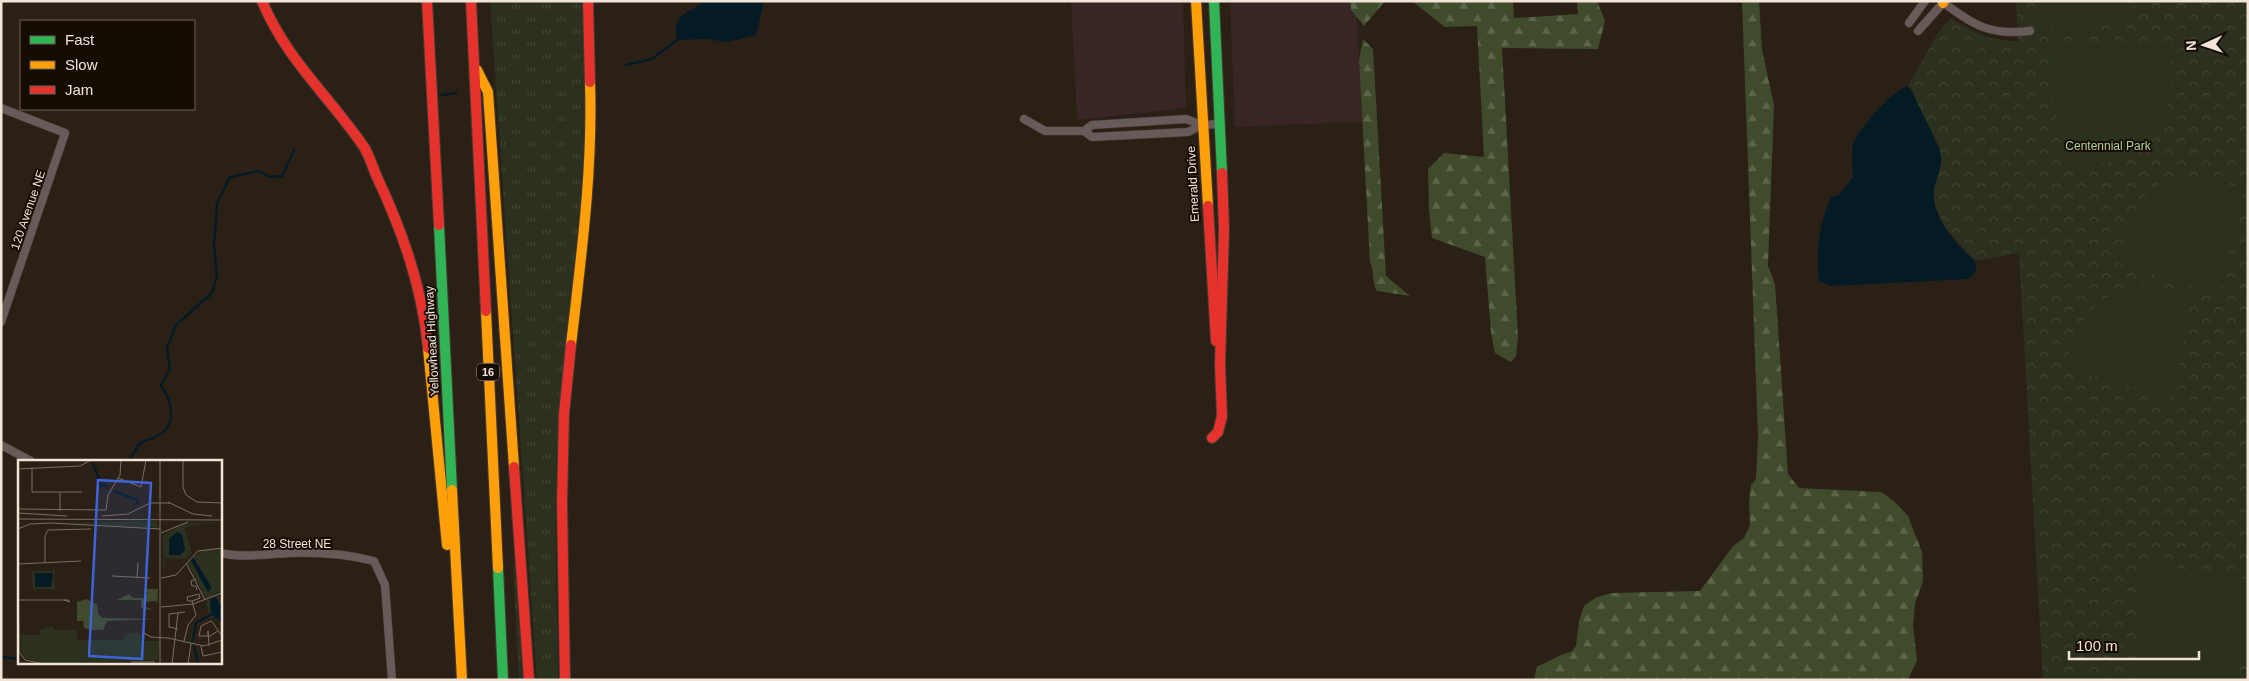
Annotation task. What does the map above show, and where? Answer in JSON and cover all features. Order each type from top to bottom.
[{"type":"main road","points":[[262,1],[278,35],[364,148],[398,222],[416,272],[427,326],[441,504],[459,612]]},
{"type":"main road","name":"Yellowhead Highway","points":[[427,1],[462,680]]},
{"type":"main road","name":"16","points":[[471,1],[503,680]]},
{"type":"main road","points":[[565,680],[562,502],[564,414],[586,211],[591,113],[588,1]]},
{"type":"main road","name":"Emerald Drive","points":[[1196,1],[1214,324],[1220,364]]},
{"type":"main road","name":"Emerald Drive","points":[[1212,438],[1218,432],[1222,416],[1220,364],[1224,230],[1214,1]]},
{"type":"main road","points":[[474,64],[488,92],[529,680]]},
{"type":"street","points":[[1909,23],[1925,1]]},
{"type":"street","points":[[1918,31],[1942,2],[1991,31],[2002,33],[2030,31]]},
{"type":"street","name":"120 Avenue NE","points":[[1,108],[65,133],[58,161],[1,322]]},
{"type":"street","points":[[1024,119],[1045,130],[1084,132],[1092,137],[1188,132],[1202,125]]},
{"type":"street","points":[[1084,132],[1092,125],[1101,124],[1186,120],[1202,125],[1220,124]]},
{"type":"street","points":[[1,444],[29,460]]},
{"type":"street","name":"28 Street NE","points":[[221,552],[247,555],[292,553],[354,555],[374,561],[386,585],[392,680]]},
{"type":"shaded area","points":[[1071,1],[1183,1],[1186,108],[1077,120]]},
{"type":"shaded area","points":[[1230,1],[1356,1],[1362,122],[1235,127]]},
{"type":"green space","points":[[490,1],[582,1],[586,90],[584,142],[556,478],[558,680],[537,680]]},
{"type":"green space","points":[[1350,1],[1385,1],[1364,26],[1351,10]]},
{"type":"green space","points":[[1412,1],[1513,1],[1514,18],[1578,14],[1577,1],[1597,1],[1605,21],[1598,49],[1502,48],[1518,337],[1516,356],[1511,362],[1495,353],[1491,333],[1485,257],[1432,238],[1429,210],[1428,169],[1444,153],[1484,157],[1477,26],[1445,27]]},
{"type":"green space","points":[[1742,1],[1759,1],[1762,50],[1774,105],[1768,266],[1775,284],[1788,474],[1799,488],[1881,492],[1894,501],[1908,516],[1922,552],[1923,581],[1915,604],[1913,625],[1917,660],[1908,680],[1534,680],[1537,666],[1571,652],[1576,646],[1579,621],[1584,606],[1595,598],[1611,593],[1700,591],[1733,546],[1744,538],[1750,525],[1749,502],[1751,485],[1756,479],[1758,436]]},
{"type":"green space","name":"Centennial Park","points":[[2016,1],[2248,1],[2248,680],[2043,680],[2019,253],[1975,261],[1946,229],[1934,204],[1934,191],[1940,166],[1940,148],[1919,108],[1913,91],[1908,86],[1938,33],[1951,18],[1967,28],[1991,38],[2018,41]]},
{"type":"green space","points":[[2040,1],[2139,1],[2124,15],[2096,28],[2062,30],[2038,24]]},
{"type":"green space","points":[[1363,39],[1373,49],[1386,276],[1410,296],[1377,291],[1374,284],[1370,262],[1359,60]]},
{"type":"green space","points":[[2055,46],[2170,48],[2172,82],[2169,98],[2157,128],[2147,140],[2134,151],[2118,159],[2105,163],[2065,168],[2051,81],[2048,80],[2050,50]]},
{"type":"green space","points":[[2193,177],[2221,182],[2244,190],[2221,288],[2210,292],[2117,262],[2132,217],[2145,197],[2162,183]]},
{"type":"green space","points":[[2146,285],[2168,288],[2192,295],[2174,395],[2167,399],[2067,367],[2071,344],[2076,332],[2090,312],[2109,296],[2123,290]]},
{"type":"green space","points":[[2141,563],[2248,579],[2248,649],[2232,666],[2212,680],[2138,680],[2137,570]]},
{"type":"green space","points":[[513,566],[515,566],[523,680],[519,680]]},
{"type":"water","points":[[704,1],[764,1],[756,35],[728,42],[706,39],[677,40],[676,24],[679,19]]},
{"type":"water","points":[[1908,86],[1932,132],[1941,155],[1940,168],[1934,189],[1936,210],[1946,229],[1960,247],[1975,261],[1975,271],[1968,279],[1830,286],[1819,281],[1818,270],[1819,238],[1827,207],[1831,197],[1839,195],[1853,177],[1852,150],[1857,136],[1887,101],[1902,88]]},
{"type":"waterway","points":[[626,65],[652,59],[677,40]]},
{"type":"waterway","points":[[442,95],[456,93]]},
{"type":"waterway","points":[[130,460],[140,444],[164,431],[171,419],[168,398],[161,385],[170,369],[167,348],[176,325],[212,293],[217,275],[214,246],[217,203],[230,177],[259,171],[269,177],[282,176],[294,150]]},
{"type":"waterway","points":[[1,657],[18,659]]},
{"type":"traffic: fast","points":[[1214,1],[1222,173]]},
{"type":"traffic: fast","points":[[439,225],[452,490]]},
{"type":"traffic: fast","points":[[498,568],[503,680]]},
{"type":"traffic: slow","points":[[1196,1],[1208,206]]},
{"type":"traffic: slow","points":[[477,70],[488,92],[514,467]]},
{"type":"traffic: slow","points":[[571,345],[588,181],[590,82]]},
{"type":"traffic: slow","points":[[486,311],[498,568]]},
{"type":"traffic: slow","points":[[428,348],[447,545]]},
{"type":"traffic: slow","points":[[452,490],[462,680]]},
{"type":"traffic: jam","points":[[262,1],[283,41],[309,77],[351,128],[367,153],[410,259],[421,303],[428,348]]},
{"type":"traffic: jam","points":[[427,1],[439,225]]},
{"type":"traffic: jam","points":[[471,1],[486,311]]},
{"type":"traffic: jam","points":[[588,1],[590,82]]},
{"type":"traffic: jam","points":[[1212,438],[1218,432],[1222,416],[1220,364],[1224,229],[1222,173]]},
{"type":"traffic: jam","points":[[1208,206],[1216,341]]},
{"type":"traffic: jam","points":[[565,680],[562,502],[564,414],[571,345]]},
{"type":"traffic: jam","points":[[514,467],[529,680]]}]
